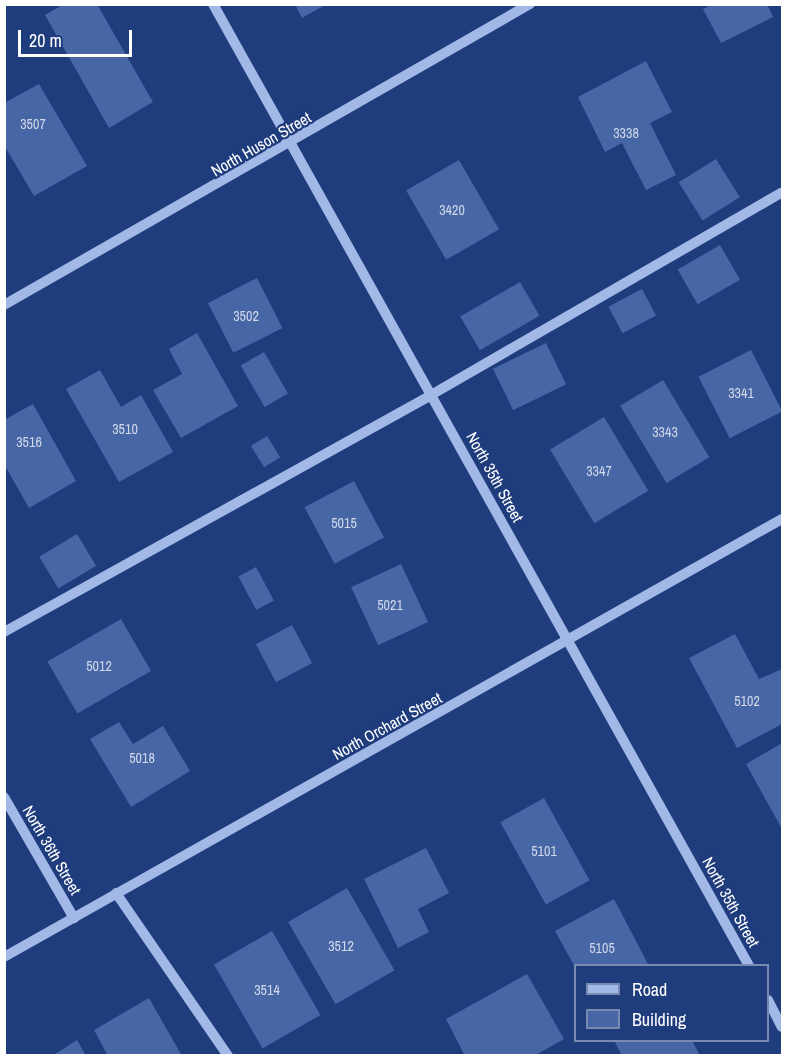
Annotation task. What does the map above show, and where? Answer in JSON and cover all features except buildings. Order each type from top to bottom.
[{"type":"street","name":"North 35th Street","points":[[213,4],[293,143],[748,964]]},
{"type":"street","name":"North Huson Street","points":[[4,305],[293,143],[530,4]]},
{"type":"street","points":[[4,632],[431,395],[783,192]]},
{"type":"street","name":"North Orchard Street","points":[[4,957],[570,641],[783,519]]},
{"type":"street","name":"North 36th Street","points":[[4,797],[74,918]]},
{"type":"street","points":[[116,893],[228,1056]]},
{"type":"street","points":[[769,1002],[783,1027]]}]
